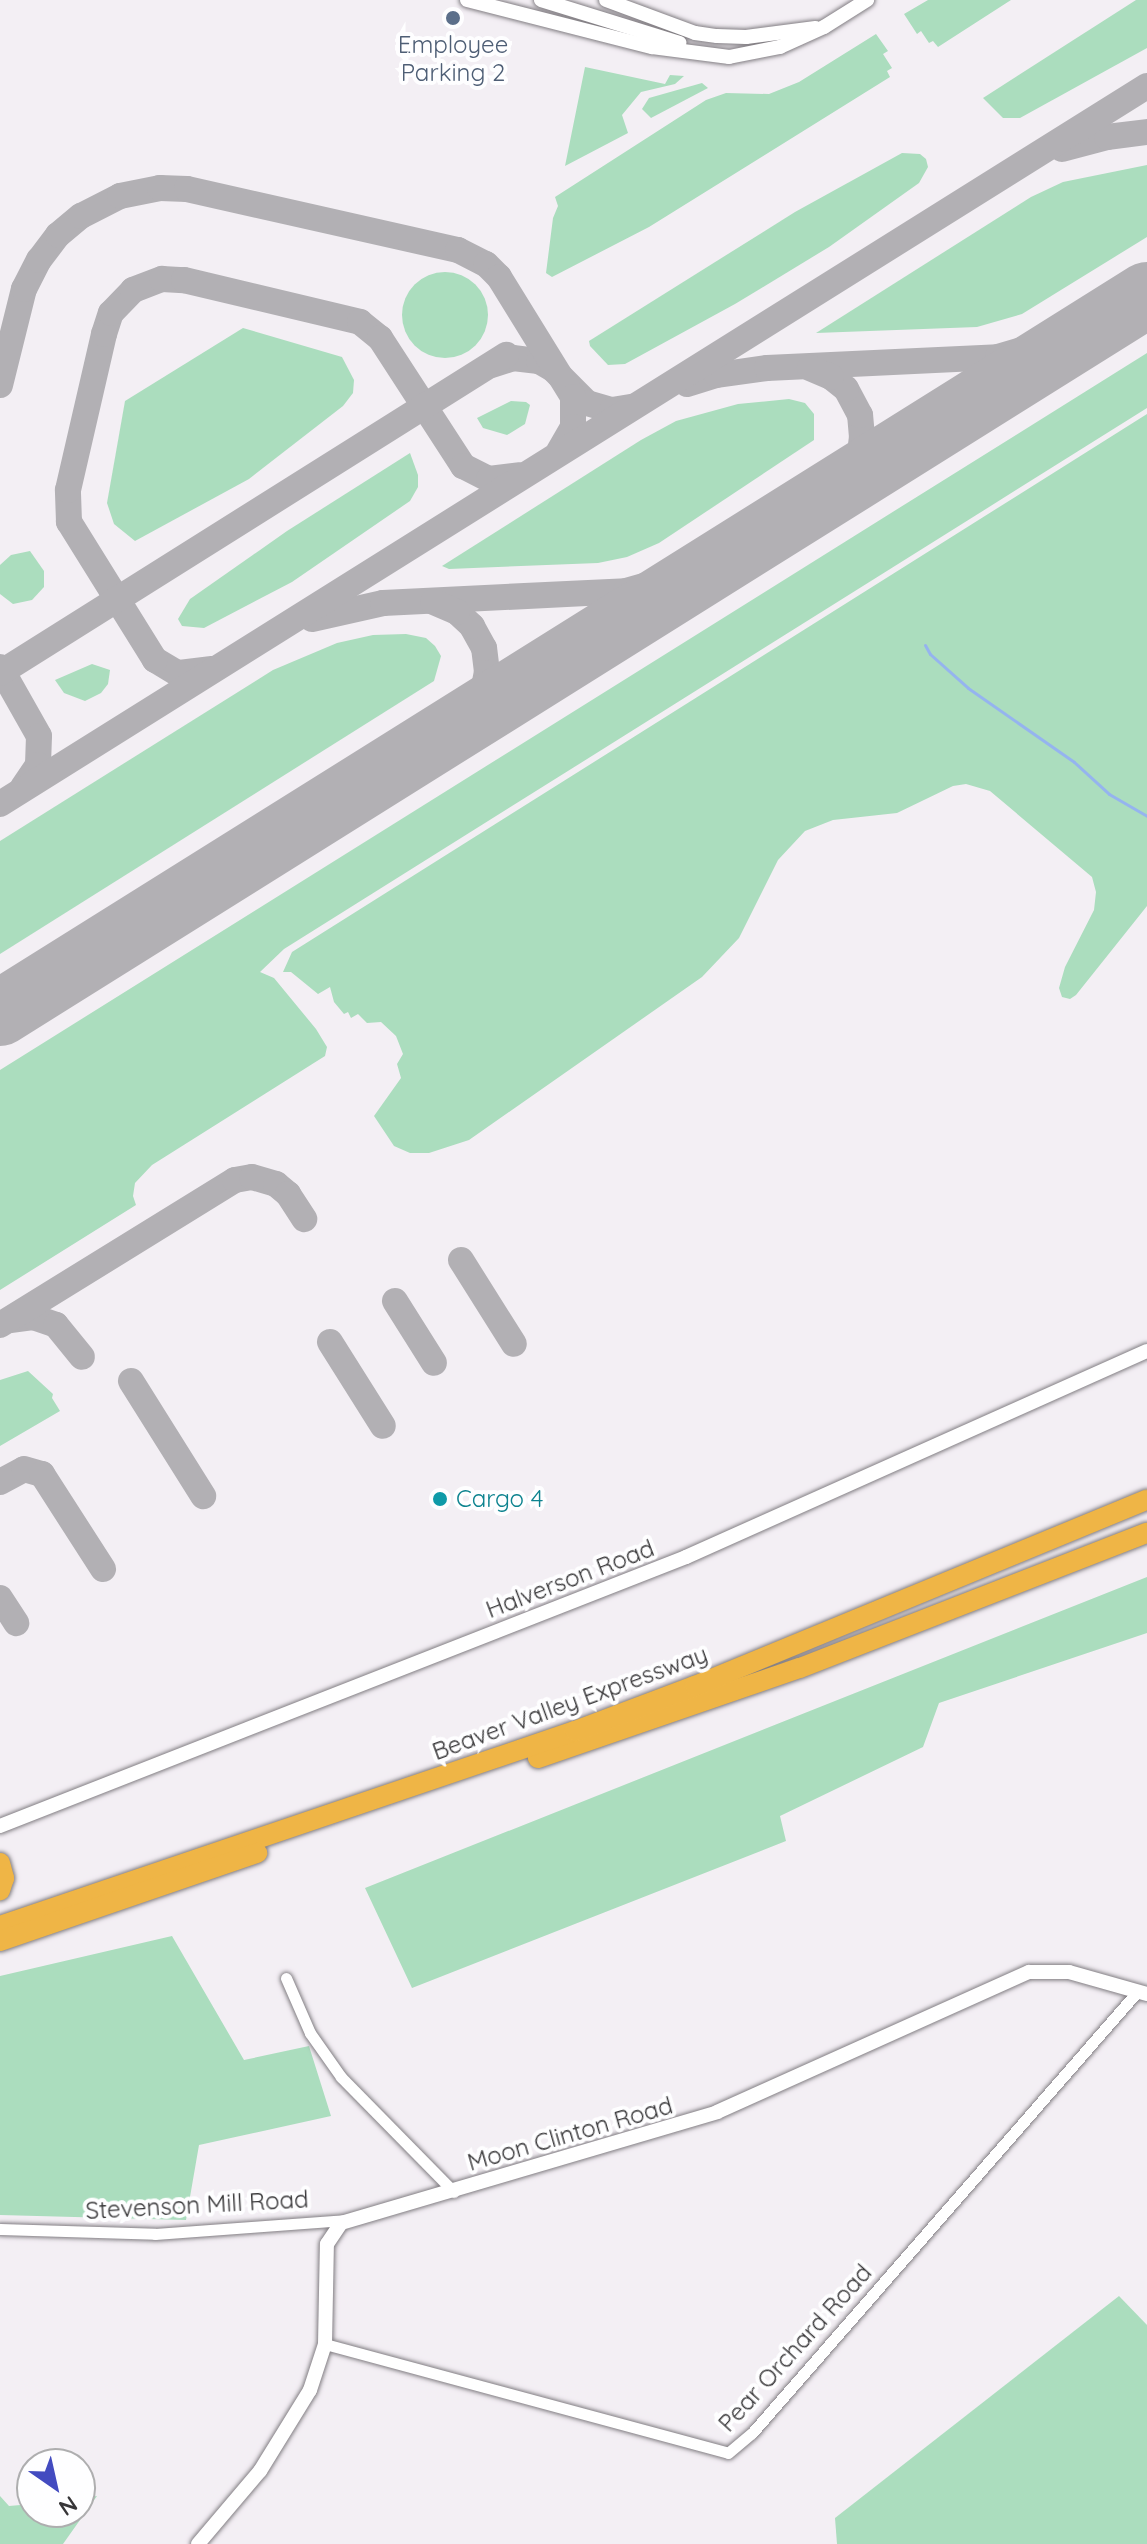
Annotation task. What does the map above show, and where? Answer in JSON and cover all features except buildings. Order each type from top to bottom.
[{"type":"highway","points":[[930,1592],[1147,1490]]},
{"type":"highway","name":"Beaver Valley Expressway","points":[[0,1926],[575,1731],[930,1592],[1147,1500]]},
{"type":"highway","name":"Beaver Valley Expressway","points":[[0,1941],[635,1726],[972,1603],[1147,1533]]},
{"type":"highway","points":[[972,1603],[1147,1547]]},
{"type":"highway","points":[[0,1863],[4,1878],[0,1890]]},
{"type":"street","points":[[467,0],[695,55],[729,57],[780,47],[824,27],[867,0]]},
{"type":"street","points":[[541,0],[687,45],[751,52]]},
{"type":"street","points":[[606,0],[695,33],[717,36],[746,37],[824,27]]},
{"type":"street","name":"Halverson Road","points":[[0,1826],[723,1542],[1147,1351]]},
{"type":"street","name":"Moon Clinton Road","points":[[348,2220],[454,2192],[717,2112],[1029,1972],[1069,1972],[1142,1993]]},
{"type":"street","points":[[286,1978],[310,2033],[341,2077],[454,2192]]},
{"type":"street","name":"Pear Orchard Road","points":[[325,2344],[728,2453],[752,2433],[1142,1993]]},
{"type":"street","points":[[198,2544],[260,2471],[296,2416],[319,2367],[325,2344],[327,2244],[336,2228],[348,2220]]},
{"type":"street","name":"Stevenson Mill Road","points":[[0,2229],[155,2234],[348,2220]]},
{"type":"green space","points":[[928,0],[1011,0],[938,47],[933,41],[929,43],[921,31],[917,34],[904,14]]},
{"type":"green space","points":[[1136,0],[1147,0],[1147,48],[1020,118],[1003,118],[983,98]]},
{"type":"green space","points":[[876,34],[888,51],[883,54],[892,68],[887,71],[890,77],[649,227],[552,277],[546,273],[553,218],[558,206],[555,197],[706,100],[726,93],[769,94],[799,82]]},
{"type":"green space","points":[[585,67],[665,84],[670,75],[684,76],[675,84],[641,92],[622,115],[628,133],[565,166]]},
{"type":"green space","points":[[702,83],[708,88],[651,118],[642,109],[649,98]]},
{"type":"green space","points":[[902,153],[920,154],[926,159],[928,167],[919,183],[829,247],[735,304],[625,364],[608,365],[590,346],[589,341],[795,212]]},
{"type":"green space","points":[[1147,165],[1147,237],[1022,314],[977,327],[816,333],[1031,197],[1063,182]]},
{"type":"green space","points":[[445,272],[461,276],[475,285],[484,299],[488,315],[484,331],[475,345],[461,354],[445,358],[429,354],[415,345],[406,331],[402,315],[406,299],[415,285],[429,276]]},
{"type":"green space","points":[[243,328],[342,357],[354,380],[353,393],[343,406],[249,479],[135,541],[114,524],[107,503],[125,401]]},
{"type":"green space","points":[[1147,353],[1147,408],[284,949],[260,972],[274,978],[316,1029],[327,1047],[325,1056],[152,1165],[135,1183],[133,1196],[136,1205],[0,1290],[0,1070]]},
{"type":"green space","points":[[789,399],[805,403],[814,414],[814,440],[659,543],[627,557],[598,563],[449,569],[442,566],[676,421],[738,404]]},
{"type":"green space","points":[[511,401],[530,405],[525,424],[507,435],[483,428],[477,418]]},
{"type":"green space","points":[[1147,414],[1147,906],[1076,995],[1070,999],[1062,997],[1059,988],[1065,967],[1094,910],[1096,892],[1092,877],[990,791],[966,784],[953,786],[897,813],[833,820],[805,831],[778,860],[739,938],[702,977],[469,1140],[429,1153],[410,1153],[394,1146],[374,1116],[401,1078],[397,1064],[403,1054],[396,1036],[381,1022],[367,1023],[358,1014],[351,1018],[348,1012],[344,1014],[334,1002],[330,987],[318,994],[291,972],[283,972],[292,952]]},
{"type":"green space","points":[[410,453],[418,475],[418,487],[410,501],[292,582],[204,628],[182,626],[178,619],[190,599],[287,531]]},
{"type":"green space","points":[[30,551],[44,571],[44,587],[32,600],[13,604],[0,594],[0,565],[11,555]]},
{"type":"green space","points":[[406,634],[426,638],[441,656],[434,681],[0,954],[0,841],[273,670],[337,643],[373,635]]},
{"type":"green space","points":[[92,664],[110,670],[108,684],[101,693],[85,701],[64,693],[55,680]]},
{"type":"green space","points":[[28,1371],[53,1394],[52,1398],[60,1411],[0,1446],[0,1380]]},
{"type":"green space","points":[[1147,1577],[1147,1633],[939,1703],[923,1747],[780,1816],[786,1841],[412,1988],[365,1888]]},
{"type":"green space","points":[[172,1936],[244,2060],[309,2046],[331,2116],[199,2145],[186,2220],[0,2215],[0,1976]]},
{"type":"green space","points":[[1119,2296],[1147,2325],[1147,2544],[837,2544],[835,2518]]},
{"type":"green space","points":[[0,2496],[9,2506],[16,2505],[16,2528],[74,2528],[63,2544],[0,2544]]},
{"type":"waterway","points":[[925,645],[930,654],[968,688],[1074,762],[1109,794],[1147,816]]},
{"type":"taxiway","points":[[0,804],[1147,86]]},
{"type":"taxiway","points":[[1062,149],[1107,137],[1147,132]]},
{"type":"taxiway","points":[[0,385],[24,289],[39,260],[58,235],[81,216],[120,196],[160,188],[187,189],[458,250],[486,264],[499,277],[573,397],[573,427],[559,451]]},
{"type":"taxiway","points":[[212,669],[177,673],[155,660],[69,522],[68,490],[104,334],[111,313],[133,290],[162,279],[184,280],[360,322],[380,338],[463,466],[489,479],[520,475]]},
{"type":"taxiway","points":[[687,384],[717,375],[767,368],[998,357],[1072,335],[1135,302]]},
{"type":"taxiway","points":[[0,673],[506,355]]},
{"type":"taxiway","points":[[492,365],[513,358],[539,361],[553,369],[587,403],[612,410],[632,407]]},
{"type":"taxiway","points":[[806,508],[849,473],[860,453],[862,437],[860,415],[846,389],[831,377],[810,368]]},
{"type":"taxiway","points":[[312,619],[383,603],[626,591],[689,573],[769,532]]},
{"type":"taxiway","points":[[429,744],[471,712],[483,692],[487,672],[484,648],[472,626],[457,612],[433,602]]},
{"type":"taxiway","points":[[0,667],[39,736],[38,765],[23,787]]},
{"type":"taxiway","points":[[0,1325],[235,1180],[252,1177],[276,1184],[288,1194],[304,1219]]},
{"type":"taxiway","points":[[461,1260],[514,1344]]},
{"type":"taxiway","points":[[395,1301],[434,1363]]},
{"type":"taxiway","points":[[12,1320],[33,1317],[56,1325],[82,1357]]},
{"type":"taxiway","points":[[330,1342],[383,1426]]},
{"type":"taxiway","points":[[131,1381],[203,1496]]},
{"type":"taxiway","points":[[0,1482],[24,1469],[42,1474],[103,1569]]},
{"type":"taxiway","points":[[0,1598],[16,1623]]},
{"type":"runway","points":[[0,1013],[1147,295]]},
{"type":"place","name":"Employee Parking 2","points":[[453,18]]},
{"type":"place","name":"Cargo 4","points":[[440,1499]]}]
